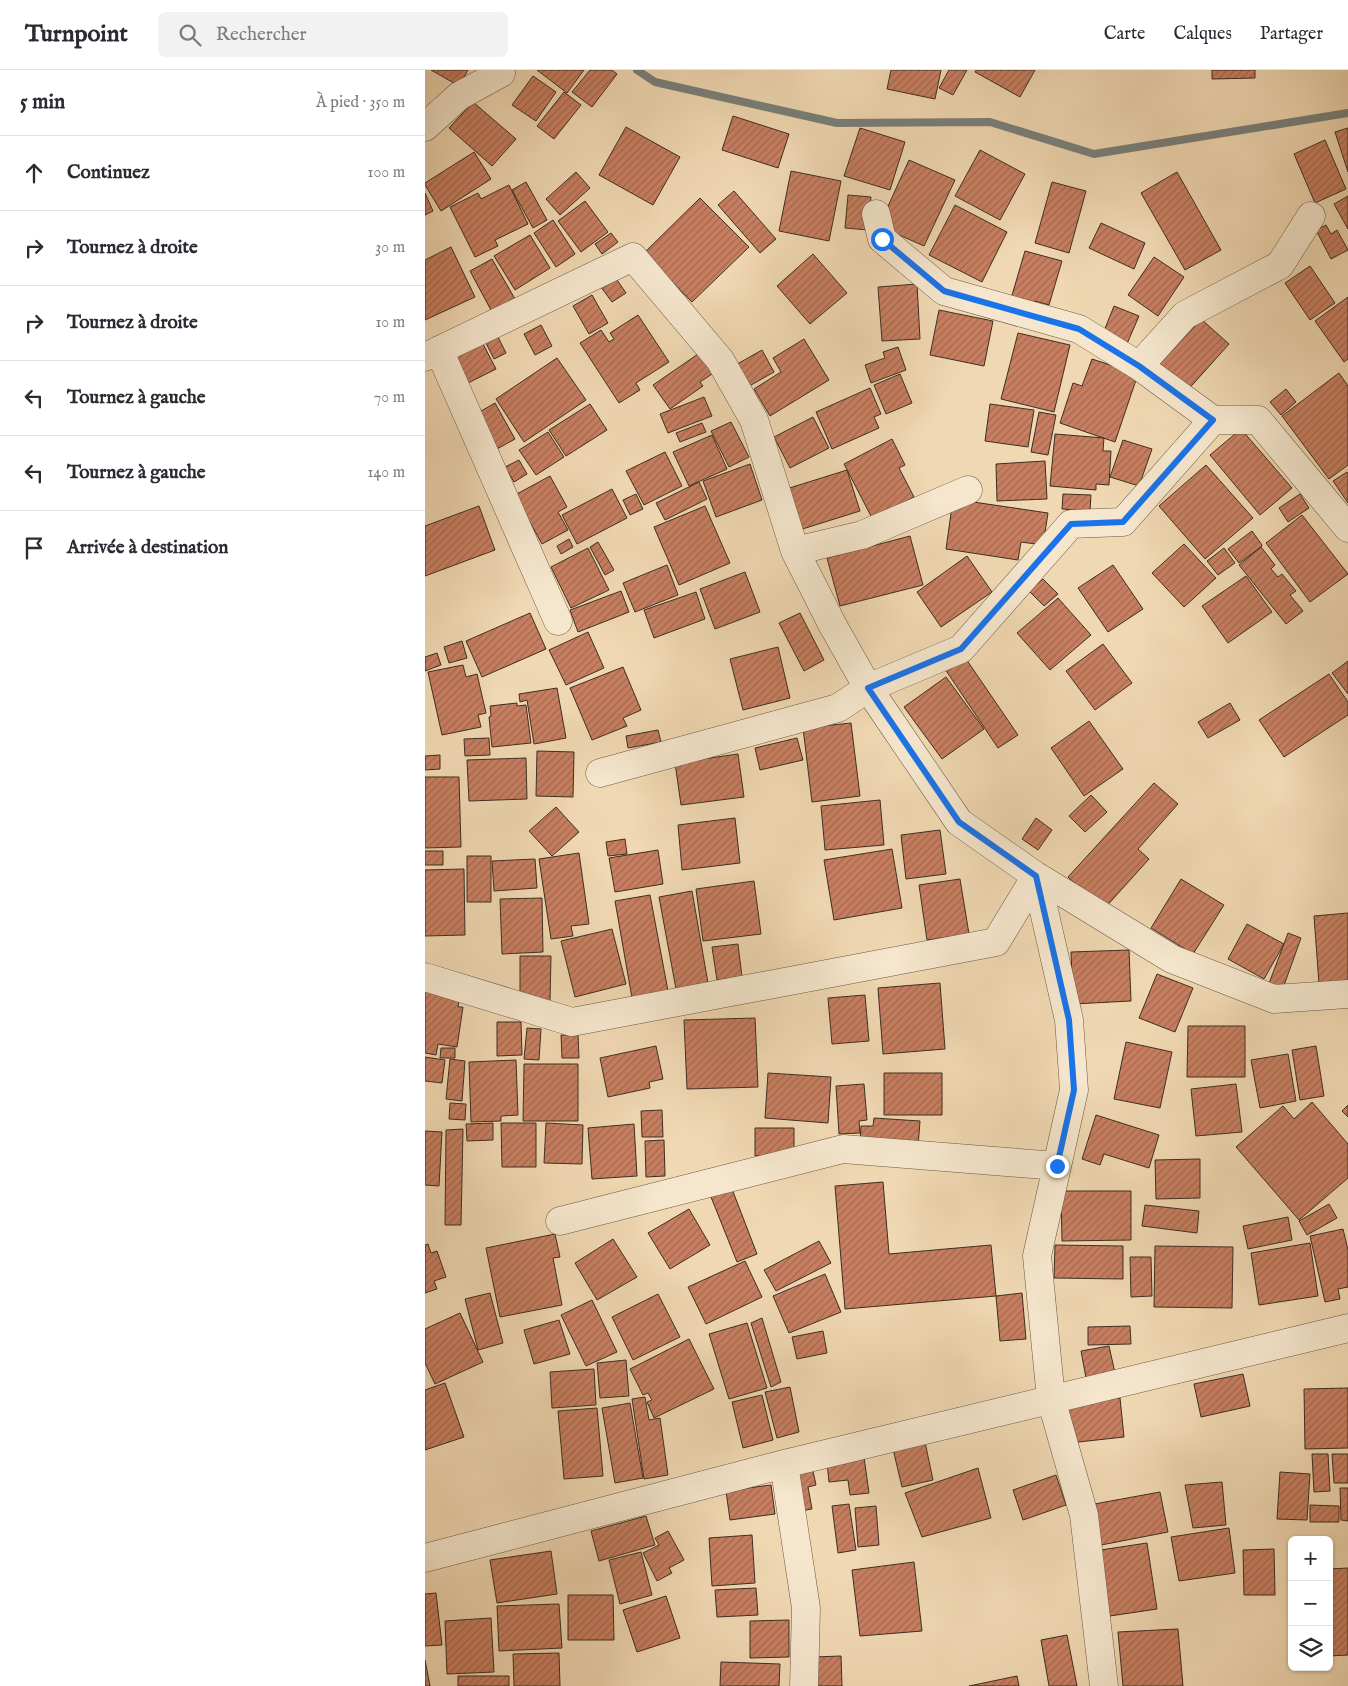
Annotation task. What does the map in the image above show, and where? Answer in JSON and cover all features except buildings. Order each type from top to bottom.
[{"type":"street","points":[[425,127],[459,96],[501,73]]},
{"type":"street","points":[[876,214],[882,239],[944,291],[1079,329],[1139,366],[1213,420],[1258,420],[1348,528]]},
{"type":"street","points":[[1139,366],[1185,315],[1280,265],[1311,216]]},
{"type":"street","points":[[558,621],[432,354],[633,257],[720,360],[754,420],[795,551],[832,624],[868,688],[959,822],[1036,876],[1172,960],[1273,999],[1348,994]]},
{"type":"street","points":[[600,773],[838,708],[868,688],[961,649],[1071,524],[1123,522],[1213,420]]},
{"type":"street","points":[[795,551],[862,536],[968,490]]},
{"type":"street","points":[[425,977],[572,1022],[996,942],[1036,876]]},
{"type":"street","points":[[1036,876],[1069,1020],[1074,1090],[1037,1256],[1051,1399],[1084,1515],[1104,1686]]},
{"type":"street","points":[[560,1222],[843,1149],[1057,1166]]},
{"type":"street","points":[[425,1558],[784,1464],[1348,1328]]},
{"type":"street","points":[[784,1464],[807,1608],[804,1686]]},
{"type":"waterway","points":[[637,70],[655,82],[837,123],[990,122],[1094,154],[1348,113]]},
{"type":"route","points":[[882,239],[944,291],[1079,329],[1139,366],[1213,420],[1123,522],[1071,524],[961,649],[868,688],[959,822],[1036,876],[1069,1020],[1074,1090],[1057,1166]]}]
